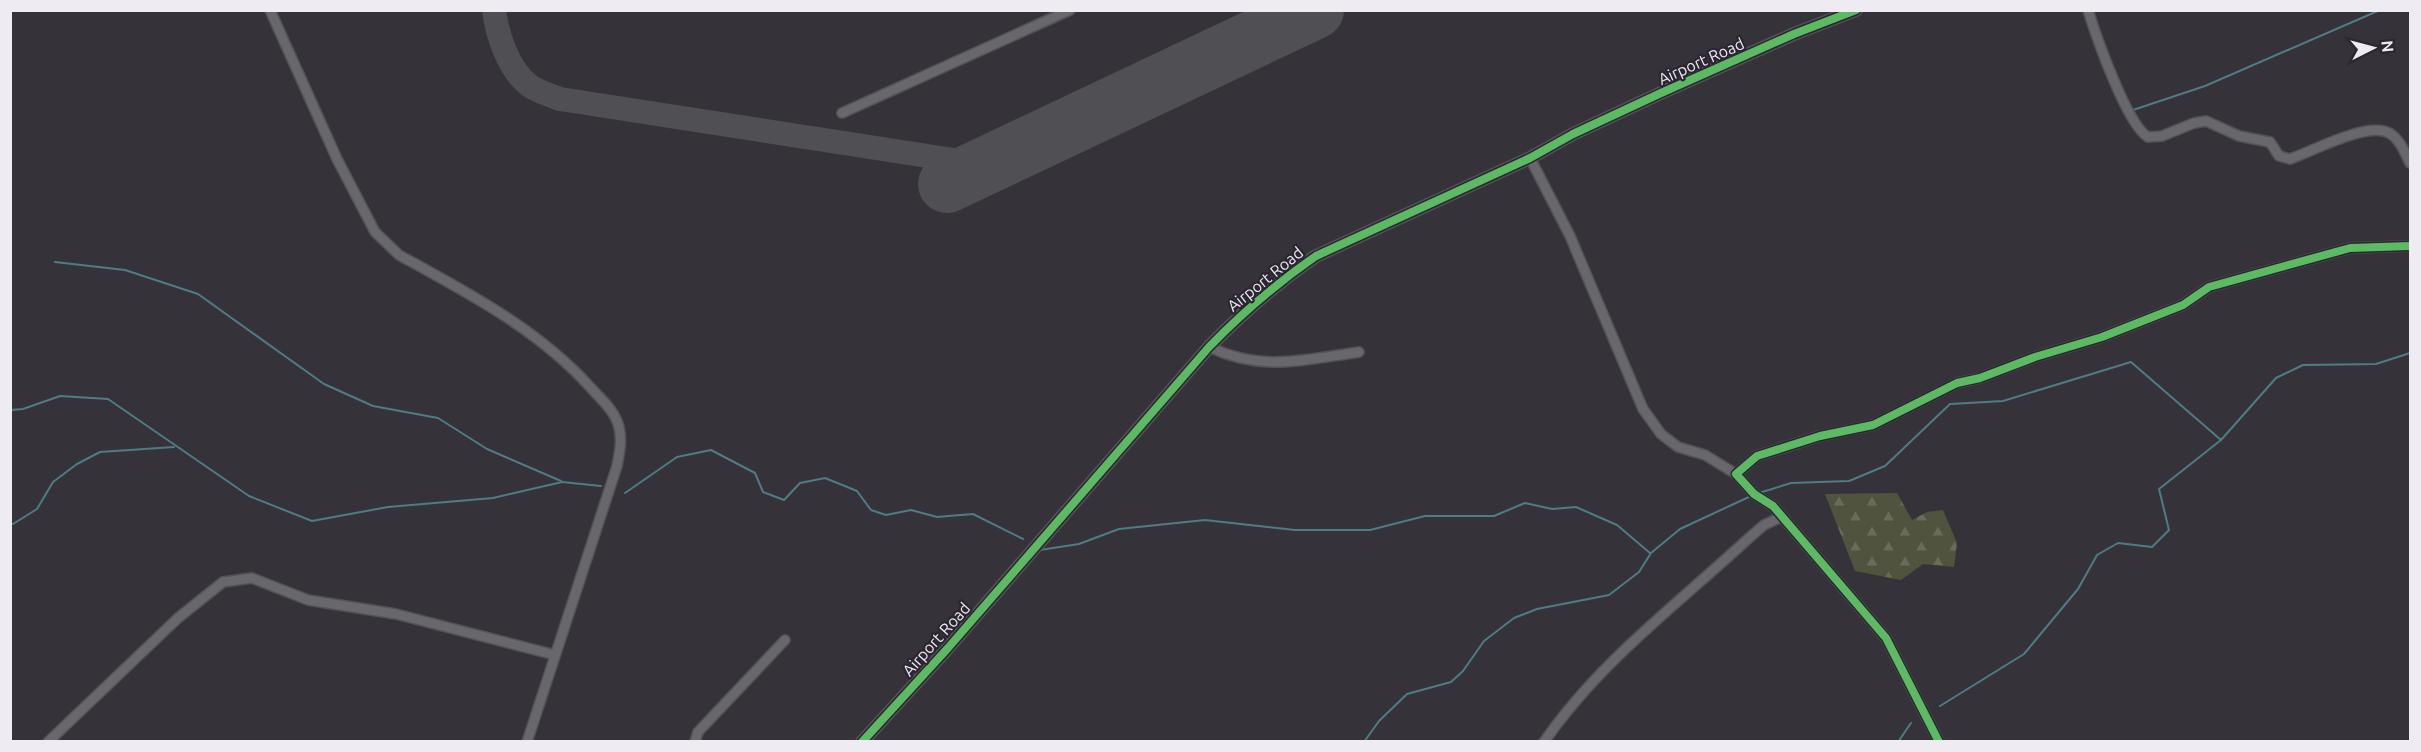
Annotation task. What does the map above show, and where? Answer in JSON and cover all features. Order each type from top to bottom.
[{"type":"street","points":[[270,10],[337,159],[375,232],[384,243],[399,255],[513,320],[535,336],[580,376],[616,419],[621,437],[617,466],[527,741]]},
{"type":"street","points":[[842,113],[1070,10]]},
{"type":"street","name":"Airport Road","points":[[862,741],[948,648],[1209,347],[1273,287],[1316,256],[1530,158],[1573,134],[1661,93],[1794,34],[1856,10]]},
{"type":"street","points":[[2088,10],[2116,82],[2139,130],[2148,137],[2156,138],[2194,123],[2206,122],[2239,135],[2270,142],[2279,156],[2290,159],[2359,133],[2382,130],[2397,140],[2410,163]]},
{"type":"street","points":[[1530,158],[1570,236],[1643,409],[1653,425],[1661,435],[1678,447],[1705,455],[1736,474],[1754,494],[1773,506],[1886,638],[1940,741]]},
{"type":"street","points":[[1736,474],[1757,456],[1820,436],[1873,425],[1957,382],[1980,378],[2035,357],[2111,334],[2183,305],[2209,287],[2350,248],[2410,246]]},
{"type":"street","points":[[1209,347],[1232,358],[1262,362],[1288,362],[1359,352]]},
{"type":"street","points":[[1544,741],[1564,713],[1620,652],[1764,525],[1781,517]]},
{"type":"street","points":[[48,741],[178,618],[223,582],[252,578],[309,600],[396,614],[555,655]]},
{"type":"street","points":[[695,741],[698,732],[785,640]]},
{"type":"green space","points":[[1897,493],[1912,520],[1927,512],[1943,510],[1957,543],[1954,567],[1923,564],[1901,580],[1855,571],[1825,494]]},
{"type":"waterway","points":[[2133,110],[2205,86],[2380,10]]},
{"type":"waterway","points":[[55,262],[125,270],[198,294],[324,384],[373,406],[438,418],[487,449],[561,481]]},
{"type":"waterway","points":[[1940,706],[2024,654],[2078,589],[2097,555],[2118,543],[2152,547],[2169,530],[2159,489],[2221,440],[2276,378],[2303,365],[2376,364],[2410,353]]},
{"type":"waterway","points":[[1759,493],[1791,483],[1849,481],[1885,466],[1950,404],[2003,401],[2131,362],[2221,440]]},
{"type":"waterway","points":[[10,410],[23,409],[60,396],[108,399],[249,496],[312,521],[388,507],[493,498],[562,482],[601,486]]},
{"type":"waterway","points":[[13,524],[37,509],[53,482],[77,464],[100,452],[174,447]]},
{"type":"waterway","points":[[625,493],[677,457],[711,450],[755,473],[763,492],[784,500],[800,483],[825,478],[857,491],[871,510],[886,515],[911,510],[937,517],[973,514],[1023,539]]},
{"type":"waterway","points":[[1364,742],[1379,721],[1407,694],[1451,682],[1463,671],[1484,641],[1514,618],[1537,609],[1609,595],[1639,572],[1651,553],[1680,529],[1751,496]]},
{"type":"waterway","points":[[1040,550],[1079,544],[1119,529],[1205,520],[1295,530],[1370,530],[1425,516],[1494,516],[1525,503],[1552,509],[1576,507],[1617,525],[1650,553]]},
{"type":"waterway","points":[[1898,742],[1911,723]]},
{"type":"taxiway","points":[[494,10],[501,41],[516,71],[530,86],[560,99],[986,165]]},
{"type":"runway","points":[[947,184],[1315,10]]},
{"type":"cycle path","points":[[862,742],[948,648],[1209,347],[1260,299],[1302,266],[1316,256],[1530,158],[1573,134],[1661,93],[1794,34],[1856,10]]},
{"type":"cycle path","points":[[1939,742],[1886,638],[1773,506],[1754,494],[1736,474],[1757,456],[1820,436],[1873,425],[1957,383],[1980,378],[2035,357],[2102,337],[2183,305],[2209,287],[2350,248],[2410,246]]}]
